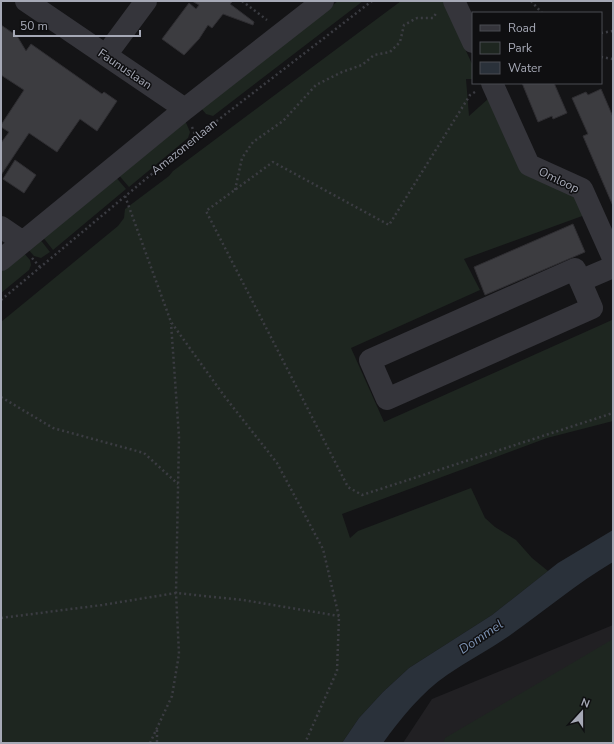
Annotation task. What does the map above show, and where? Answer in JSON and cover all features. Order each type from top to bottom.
[{"type":"street","name":"Faunuslaan","points":[[26,1],[185,109]]},
{"type":"street","points":[[106,55],[146,1]]},
{"type":"street","points":[[1,260],[185,109],[323,1]]},
{"type":"street","points":[[447,4],[472,41]]},
{"type":"street","name":"Omloop","points":[[492,84],[529,165],[582,189],[613,258]]},
{"type":"street","points":[[1,227],[23,242]]},
{"type":"street","points":[[580,282],[613,267]]},
{"type":"street","points":[[575,269],[580,282],[592,308],[387,399],[370,360],[575,269]]},
{"type":"path","points":[[242,1],[284,33]]},
{"type":"path","name":"Amazonenlaan","points":[[1,300],[196,137],[372,1]]},
{"type":"path","points":[[531,1],[541,12]]},
{"type":"path","points":[[235,190],[242,158],[253,142],[283,121],[316,86],[342,72],[362,65],[374,55],[390,52],[400,42],[404,25],[417,18],[433,18],[447,4]]},
{"type":"path","points":[[602,34],[613,31]]},
{"type":"path","points":[[602,57],[613,59]]},
{"type":"path","points":[[492,84],[470,95],[389,225],[273,162],[206,211],[348,487],[362,495],[613,413]]},
{"type":"path","points":[[125,196],[171,322],[224,397],[277,463],[323,549],[339,616],[337,671],[305,743]]},
{"type":"path","points":[[150,743],[172,696],[179,654],[176,593],[179,436],[171,322]]},
{"type":"path","points":[[1,397],[53,428],[144,453],[178,484]]},
{"type":"path","points":[[1,618],[102,605],[176,593],[243,600],[339,616]]},
{"type":"path","points":[[157,729],[157,743]]},
{"type":"shaded area","points":[[613,625],[613,743],[403,743],[432,699]]},
{"type":"green space","points":[[338,1],[363,1],[213,116],[206,114],[201,108]]},
{"type":"green space","points":[[401,1],[443,1],[472,64],[472,79],[466,79],[469,116],[488,99],[524,174],[576,194],[585,215],[464,259],[480,290],[351,348],[384,422],[612,320],[613,421],[547,438],[342,514],[350,538],[358,531],[471,488],[485,518],[495,527],[516,540],[532,558],[548,571],[492,615],[409,668],[383,692],[359,718],[342,743],[1,743],[1,322],[118,226],[124,218],[125,209],[169,176],[173,171]]},
{"type":"green space","points":[[184,118],[190,132],[188,138],[129,187],[117,173]]},
{"type":"green space","points":[[114,175],[126,189],[53,250],[42,236]]},
{"type":"green space","points":[[39,238],[50,252],[41,258],[34,256],[27,248]]},
{"type":"green space","points":[[23,252],[30,260],[31,265],[29,270],[1,293],[1,270]]},
{"type":"green space","points":[[613,639],[613,743],[443,743],[445,738]]},
{"type":"water","name":"Dommel","points":[[613,530],[613,562],[573,588],[509,636],[455,670],[429,689],[412,706],[383,743],[342,743],[359,718],[383,692],[409,668],[492,615],[558,563]]},
{"type":"building","points":[[192,1],[233,1],[230,4],[254,22],[253,25],[223,14],[212,28],[208,25],[199,39],[184,55],[162,39],[189,3],[196,9],[199,5]]},
{"type":"building","points":[[1,25],[17,36],[26,51],[31,44],[102,94],[104,92],[117,101],[97,131],[80,119],[57,152],[29,133],[1,175],[1,143],[9,132],[1,127],[1,125],[24,90],[1,75]]},
{"type":"building","points":[[522,84],[554,84],[567,113],[553,119],[552,116],[538,122]]},
{"type":"building","points":[[601,89],[613,117],[613,206],[583,136],[588,134],[572,98],[586,92],[588,95]]},
{"type":"building","points":[[15,160],[36,175],[24,193],[3,179]]},
{"type":"building","points":[[573,224],[585,252],[485,295],[474,267]]}]
